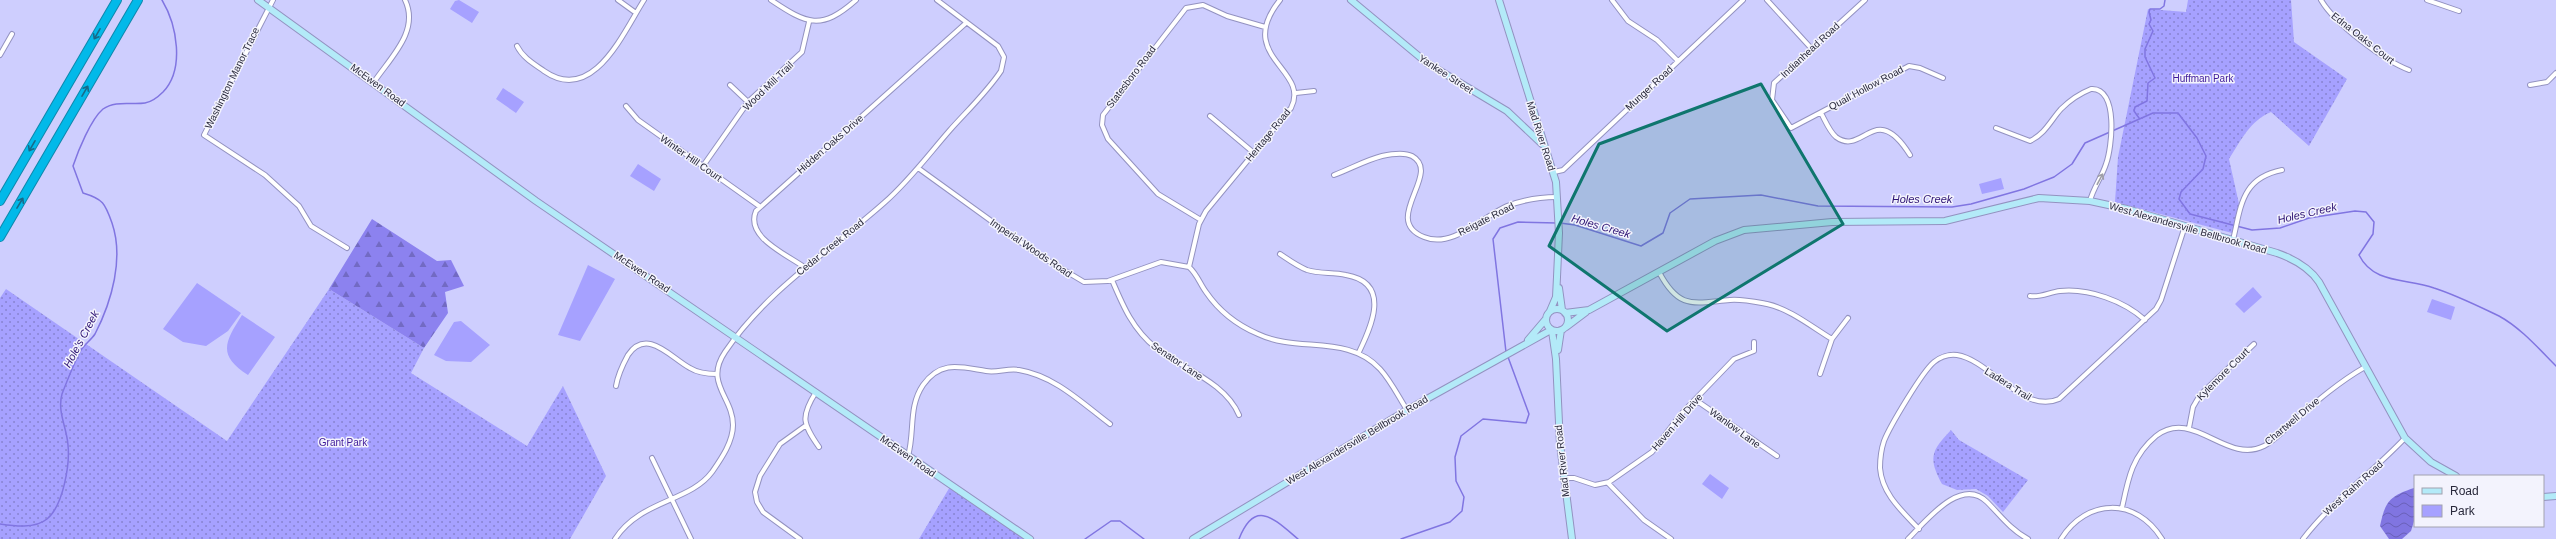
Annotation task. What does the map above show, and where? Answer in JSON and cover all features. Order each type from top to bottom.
[{"type":"highway","points":[[0,201],[117,0]]},
{"type":"highway","points":[[0,237],[137,1]]},
{"type":"street","name":"McEwen Road","points":[[258,0],[374,82],[532,198],[1030,539]]},
{"type":"street","points":[[268,7],[273,0]]},
{"type":"street","points":[[374,82],[405,36],[409,15],[405,0]]},
{"type":"street","points":[[618,0],[636,12]]},
{"type":"street","points":[[517,46],[526,58],[554,77],[571,80],[584,78],[602,64],[644,0]]},
{"type":"street","points":[[771,0],[796,17],[809,22],[830,19],[856,0]]},
{"type":"street","name":"Cedar Creek Road","points":[[717,374],[723,356],[736,337],[778,290],[804,267],[884,203],[918,168],[998,76],[1004,65],[1003,53],[998,46],[937,0]]},
{"type":"street","points":[[1280,0],[1274,8],[1265,27],[1266,43],[1271,56],[1294,84],[1296,93],[1314,91]]},
{"type":"street","name":"Yankee Street","points":[[1351,0],[1427,63],[1507,111],[1543,145]]},
{"type":"street","name":"Mad River Road","points":[[1499,0],[1543,145],[1554,172],[1559,233],[1556,297],[1550,311]]},
{"type":"street","points":[[1612,0],[1628,21],[1657,40],[1678,61]]},
{"type":"street","name":"Munger Road","points":[[1554,172],[1563,170],[1743,0]]},
{"type":"street","points":[[1767,0],[1811,48]]},
{"type":"street","name":"Indianhead Road","points":[[1791,128],[1772,100],[1774,83],[1865,0]]},
{"type":"street","name":"Edna Oaks Court","points":[[2321,0],[2329,12],[2369,46],[2392,62],[2409,70]]},
{"type":"street","points":[[2427,0],[2459,11]]},
{"type":"street","name":"Statesboro Road","points":[[1201,220],[1158,194],[1108,139],[1102,125],[1103,115],[1186,8],[1203,5],[1227,16],[1265,27]]},
{"type":"street","name":"Washington Manor Trace","points":[[268,7],[204,135],[265,175],[299,206],[311,226],[347,248]]},
{"type":"street","name":"Wood Mill Trail","points":[[703,166],[748,102],[802,52],[809,22]]},
{"type":"street","name":"Hidden Oaks Drive","points":[[759,206],[966,23]]},
{"type":"street","points":[[0,55],[12,34]]},
{"type":"street","name":"Quail Hollow Road","points":[[1791,128],[1909,66],[1920,68],[1943,78]]},
{"type":"street","points":[[2530,85],[2547,82],[2556,73]]},
{"type":"street","points":[[730,84],[748,102]]},
{"type":"street","points":[[1996,128],[2030,141],[2045,130],[2063,107],[2088,90],[2094,89],[2102,93],[2108,99],[2110,134],[2108,157],[2090,201]]},
{"type":"street","name":"Heritage Road","points":[[1190,267],[1201,220],[1291,108],[1296,93]]},
{"type":"street","name":"Winter Hill Court","points":[[626,106],[638,120],[759,206]]},
{"type":"street","points":[[1821,113],[1832,131],[1840,139],[1853,140],[1871,132],[1884,129],[1896,135],[1910,155]]},
{"type":"street","points":[[1210,116],[1254,153]]},
{"type":"street","name":"Reigate Road","points":[[1334,175],[1386,155],[1403,154],[1413,156],[1419,162],[1421,173],[1408,212],[1408,224],[1416,233],[1430,239],[1443,239],[1456,234],[1501,209],[1520,202],[1557,197]]},
{"type":"street","name":"Imperial Woods Road","points":[[918,168],[1067,274],[1089,283],[1112,280],[1161,262],[1190,267]]},
{"type":"street","points":[[2233,240],[2240,204],[2251,185],[2282,170]]},
{"type":"street","name":"West Alexandersville Bellbrook Road","points":[[1193,539],[1406,410],[1514,349],[1552,330],[1563,329],[1589,310],[1728,235],[1755,228],[1832,222],[1935,222],[1961,218],[2039,198],[2090,201],[2127,209],[2288,257],[2308,269],[2319,282],[2405,438],[2431,462],[2454,475]]},
{"type":"street","points":[[759,206],[753,221],[758,234],[804,267]]},
{"type":"street","name":"Ladera Trail","points":[[1919,529],[1888,492],[1881,475],[1880,458],[1886,436],[1931,365],[1947,356],[1962,356],[2034,401],[2054,402],[2068,393],[2145,320],[2161,300],[2185,226]]},
{"type":"street","points":[[1280,254],[1305,269],[1350,276],[1365,284],[1374,302],[1374,316],[1359,352]]},
{"type":"street","points":[[1190,267],[1217,306],[1234,320],[1258,334],[1286,343],[1331,346],[1359,352],[1381,370],[1406,410]]},
{"type":"street","points":[[1659,272],[1671,291],[1687,302],[1703,304],[1732,299],[1767,304],[1783,310],[1832,339]]},
{"type":"street","name":"Mad River Road","points":[[1557,277],[1564,312]]},
{"type":"street","name":"Senator Lane","points":[[1112,280],[1122,304],[1137,330],[1156,348],[1216,388],[1233,404],[1239,415]]},
{"type":"street","points":[[2030,296],[2060,291],[2079,291],[2129,306],[2145,320]]},
{"type":"street","name":"West Alexandersville Bellbrook Road","points":[[1523,345],[1545,320],[1550,311],[1557,309],[1564,312],[1589,310]]},
{"type":"street","points":[[1563,329],[1568,322],[1564,312]]},
{"type":"street","points":[[1820,374],[1832,339],[1848,318]]},
{"type":"street","points":[[1545,320],[1552,330]]},
{"type":"street","name":"Mad River Road","points":[[1556,359],[1563,329]]},
{"type":"street","name":"Mad River Road","points":[[1552,330],[1556,359],[1557,409],[1563,478],[1572,539]]},
{"type":"street","name":"Haven Hill Drive","points":[[1608,483],[1652,452],[1692,403],[1738,356],[1751,354],[1756,347],[1754,342]]},
{"type":"street","points":[[615,539],[631,520],[705,480],[731,440],[733,427],[732,415],[719,388],[717,374],[694,370],[655,345],[644,343],[632,350],[621,367],[616,386]]},
{"type":"street","name":"Kylemore Court","points":[[2189,428],[2193,406],[2200,394],[2254,344]]},
{"type":"street","points":[[908,456],[913,408],[917,397],[932,375],[949,367],[960,365],[987,372],[1011,369],[1035,374],[1057,384],[1110,424]]},
{"type":"street","name":"Chartwell Drive","points":[[2122,508],[2130,470],[2148,443],[2161,433],[2174,428],[2189,428],[2238,449],[2256,449],[2271,441],[2325,394],[2365,367]]},
{"type":"street","points":[[816,392],[806,408],[805,426],[819,447]]},
{"type":"street","name":"Wanlow Lane","points":[[1692,403],[1700,403],[1777,456]]},
{"type":"street","points":[[800,539],[763,512],[757,502],[755,492],[760,476],[780,444],[805,426]]},
{"type":"street","name":"West Rahn Road","points":[[2303,539],[2333,505],[2369,474],[2405,438]]},
{"type":"street","points":[[652,458],[691,539]]},
{"type":"street","points":[[1563,478],[1574,478],[1595,484],[1608,483],[1644,520],[1671,539]]},
{"type":"street","points":[[1908,539],[1952,498],[1970,493],[1983,498],[2015,531],[2028,539]]},
{"type":"street","points":[[2544,497],[2556,496]]},
{"type":"street","points":[[2061,539],[2068,528],[2084,514],[2107,508],[2122,508],[2146,520],[2156,529],[2162,539]]},
{"type":"highlighted area","points":[[1761,84],[1843,224],[1667,331],[1549,246],[1599,144]]},
{"type":"green space","points":[[459,0],[479,12],[472,23],[450,9],[455,1]]},
{"type":"green space","name":"Huffman Park","points":[[2188,0],[2291,0],[2294,42],[2347,79],[2309,146],[2271,112],[2257,120],[2242,138],[2229,159],[2239,204],[2232,233],[2115,202],[2118,157],[2148,9],[2186,12]]},
{"type":"green space","points":[[503,88],[524,102],[516,113],[496,99]]},
{"type":"green space","points":[[638,164],[661,179],[654,191],[630,176]]},
{"type":"green space","points":[[2001,178],[2004,189],[1982,194],[1979,184]]},
{"type":"green space","points":[[372,219],[437,261],[451,260],[464,286],[445,292],[448,313],[424,348],[329,289]]},
{"type":"green space","points":[[588,265],[615,279],[580,341],[558,335]]},
{"type":"green space","points":[[197,283],[241,313],[228,331],[206,346],[183,342],[163,329]]},
{"type":"green space","points":[[2253,287],[2262,297],[2244,313],[2235,304]]},
{"type":"green space","name":"Grant Park","points":[[6,289],[227,441],[329,289],[424,348],[411,373],[527,446],[563,386],[606,476],[570,539],[0,539],[0,298]]},
{"type":"green space","points":[[2432,299],[2455,307],[2451,320],[2427,312]]},
{"type":"green space","points":[[242,315],[275,337],[248,375],[238,368],[232,361],[228,354],[227,348],[231,333]]},
{"type":"green space","points":[[461,321],[490,345],[471,362],[446,361],[434,355],[454,322]]},
{"type":"green space","points":[[1951,430],[1959,440],[2028,480],[2003,512],[1988,496],[1976,489],[1957,490],[1942,484],[1933,461],[1934,455],[1939,444]]},
{"type":"green space","points":[[1710,474],[1729,488],[1722,499],[1702,484]]},
{"type":"green space","points":[[951,485],[1030,539],[919,539]]},
{"type":"water","points":[[2414,488],[2414,521],[2411,531],[2402,539],[2389,539],[2380,526],[2384,511],[2386,506],[2394,497]]},
{"type":"waterway","name":"Hole's Creek","points":[[0,524],[31,526],[42,522],[53,513],[61,495],[68,463],[67,439],[61,407],[62,394],[81,350],[95,334],[107,308],[114,279],[117,250],[112,223],[105,206],[95,197],[83,193],[73,166],[90,127],[103,109],[108,106],[118,104],[140,103],[155,99],[163,92],[170,82],[176,59],[175,34],[172,22],[162,0]]},
{"type":"waterway","points":[[2139,118],[2134,111],[2135,107],[2147,101],[2148,83],[2155,78],[2145,57],[2145,49],[2153,31],[2149,24],[2151,20],[2149,12],[2150,9],[2160,9],[2164,6],[2165,0]]},
{"type":"waterway","name":"Holes Creek","points":[[1560,223],[1575,225],[1641,246],[1663,233],[1670,213],[1690,199],[1761,195],[1818,206],[1952,207],[1971,204],[2024,189],[2054,177],[2072,164],[2085,143],[2153,113],[2178,113],[2197,138],[2206,156],[2203,169],[2181,192],[2179,199],[2190,214],[2252,230],[2280,228],[2309,218],[2355,211],[2366,212],[2374,222],[2373,234],[2359,255],[2365,265],[2382,276],[2424,285],[2442,291],[2499,316],[2515,326],[2556,366]]},
{"type":"waterway","name":"Holes Creek","points":[[1506,352],[1493,239],[1500,228],[1518,222],[1557,223]]},
{"type":"waterway","name":"Holes Creek","points":[[1401,539],[1450,522],[1462,511],[1464,497],[1456,481],[1455,457],[1461,436],[1483,419],[1526,423],[1529,414],[1508,357]]},
{"type":"waterway","name":"Hole's Creek","points":[[1239,539],[1245,526],[1252,519],[1258,516],[1266,516],[1273,519],[1298,539]]},
{"type":"waterway","name":"Hole's Creek","points":[[1085,539],[1111,521],[1120,521],[1144,539]]}]
